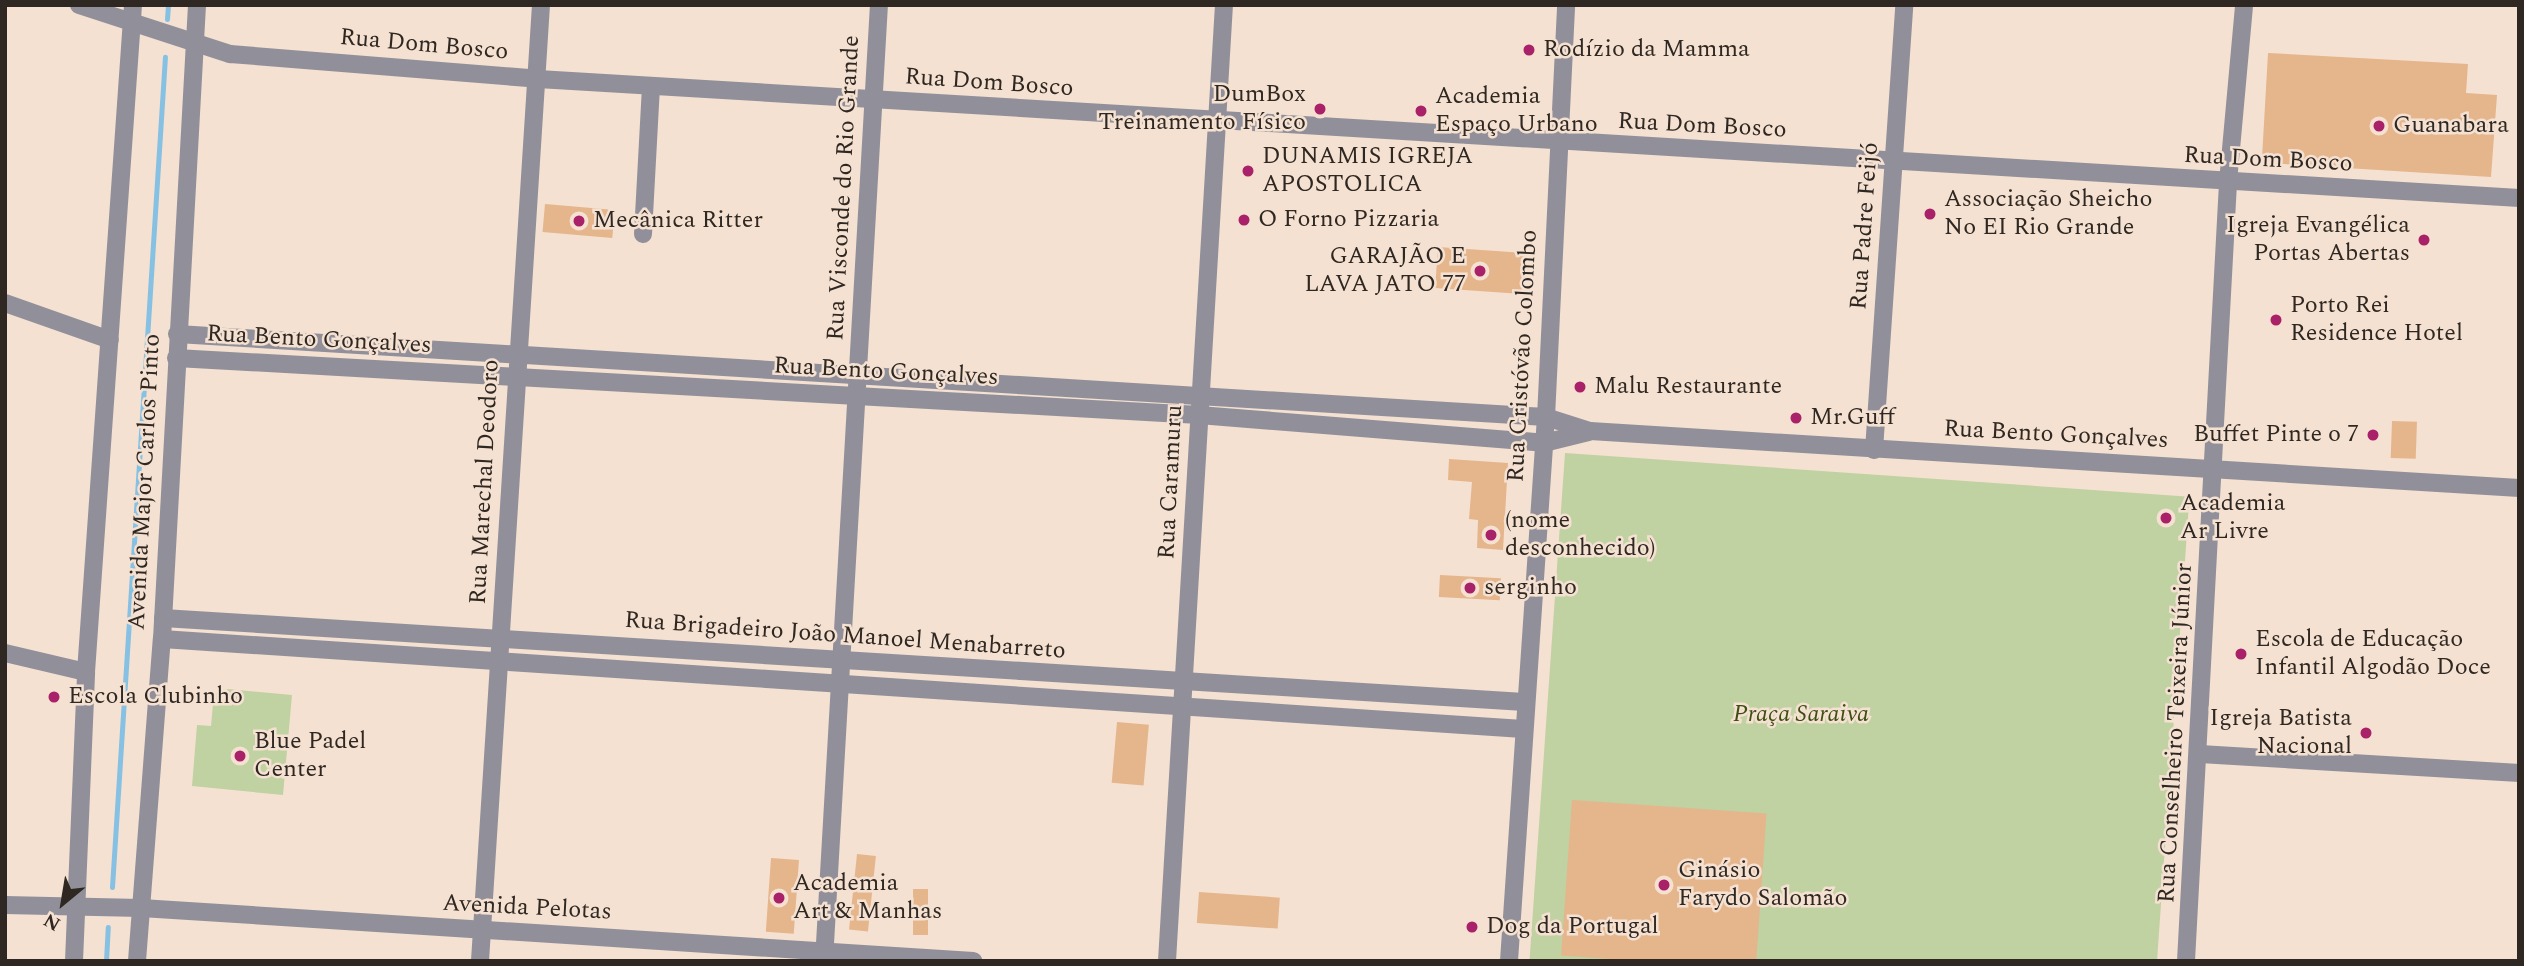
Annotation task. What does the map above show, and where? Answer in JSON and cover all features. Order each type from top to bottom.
[{"type":"street","name":"Rua Dom Bosco","points":[[79,5],[131,26],[230,54],[538,79],[1216,123],[2519,198]]},
{"type":"street","name":"Avenida Major Carlos Pinto","points":[[74,961],[86,672],[133,5]]},
{"type":"street","name":"Avenida Major Carlos Pinto","points":[[137,961],[162,639],[197,5]]},
{"type":"street","name":"Rua Marechal Deodoro","points":[[480,961],[502,637],[515,374],[538,79],[541,5]]},
{"type":"street","name":"Rua Visconde do Rio Grande","points":[[824,955],[879,5]]},
{"type":"street","name":"Rua Caramuru","points":[[1167,961],[1224,5]]},
{"type":"street","name":"Rua Cristóvão Colombo","points":[[1508,961],[1522,729],[1546,417],[1566,5]]},
{"type":"street","name":"Rua Padre Feijó","points":[[1874,450],[1904,5]]},
{"type":"street","name":"Rua Conselheiro Teixeira Júnior","points":[[2186,961],[2216,468],[2228,182],[2244,5]]},
{"type":"street","points":[[643,234],[651,86]]},
{"type":"street","points":[[5,303],[110,340]]},
{"type":"street","name":"Rua Bento Gonçalves","points":[[177,334],[517,352],[972,383],[1546,417],[1590,431],[2519,488]]},
{"type":"street","name":"Rua Bento Gonçalves","points":[[176,358],[515,374],[1199,415],[1544,443],[1590,431]]},
{"type":"street","points":[[623,381],[625,360]]},
{"type":"street","points":[[972,383],[972,402]]},
{"type":"street","name":"Rua Brigadeiro João Manoel Menabarreto","points":[[163,618],[502,637],[1184,684],[1524,702]]},
{"type":"street","name":"Rua Brigadeiro João Manoel Menabarreto","points":[[162,639],[1053,695],[1522,729]]},
{"type":"street","points":[[5,653],[86,672]]},
{"type":"street","points":[[1053,695],[1054,675]]},
{"type":"street","points":[[1284,713],[1286,688]]},
{"type":"street","points":[[2200,754],[2519,773]]},
{"type":"street","name":"Avenida Pelotas","points":[[5,905],[141,908],[824,955],[973,961]]},
{"type":"green space","name":"Praça Saraiva","points":[[1565,453],[2189,497],[2157,961],[1529,961]]},
{"type":"green space","name":"Blue Padel Center","points":[[227,689],[292,695],[283,795],[192,786],[197,725],[211,726],[214,693],[226,694]]},
{"type":"building","name":"Guanabara","points":[[2268,53],[2468,64],[2466,93],[2497,95],[2491,177],[2268,163],[2262,158]]},
{"type":"building","name":"Mecânica Ritter","points":[[545,204],[615,210],[612,238],[543,232]]},
{"type":"building","name":"GARAJÃO E LAVA JATO 77","points":[[1438,247],[1525,253],[1522,294],[1435,288]]},
{"type":"building","points":[[2392,421],[2417,422],[2416,459],[2391,458]]},
{"type":"building","points":[[1449,459],[1508,463],[1503,550],[1477,548],[1478,520],[1469,519],[1472,482],[1448,480]]},
{"type":"building","name":"serginho","points":[[1440,575],[1501,578],[1500,600],[1439,597]]},
{"type":"building","points":[[1117,722],[1149,725],[1144,786],[1112,783]]},
{"type":"building","name":"Ginásio Farydo Salomão","points":[[1572,800],[1767,814],[1756,961],[1638,961],[1561,956]]},
{"type":"building","points":[[857,854],[876,856],[868,932],[849,930]]},
{"type":"building","name":"Academia Art & Manhas","points":[[771,858],[799,860],[794,934],[766,932]]},
{"type":"building","points":[[913,889],[928,889],[928,935],[913,935]]},
{"type":"building","points":[[1199,892],[1280,898],[1278,929],[1197,923]]},
{"type":"waterway","points":[[167,19],[168,5]]},
{"type":"waterway","points":[[112,887],[165,57]]},
{"type":"waterway","points":[[106,961],[108,927]]},
{"type":"place","name":"Rodízio da Mamma","points":[[1529,50]]},
{"type":"place","name":"DumBox Treinamento Físico","points":[[1320,109]]},
{"type":"place","name":"Academia Espaço Urbano","points":[[1421,111]]},
{"type":"place","name":"Guanabara","points":[[2379,126]]},
{"type":"place","name":"DUNAMIS IGREJA APOSTOLICA","points":[[1248,171]]},
{"type":"place","name":"Associação Sheicho No EI Rio Grande","points":[[1930,214]]},
{"type":"place","name":"O Forno Pizzaria","points":[[1244,220]]},
{"type":"place","name":"Mecânica Ritter","points":[[579,221]]},
{"type":"place","name":"Igreja Evangélica Portas Abertas","points":[[2424,240]]},
{"type":"place","name":"GARAJÃO E LAVA JATO 77","points":[[1480,271]]},
{"type":"place","name":"Porto Rei Residence Hotel","points":[[2276,320]]},
{"type":"place","name":"Malu Restaurante","points":[[1580,387]]},
{"type":"place","name":"Mr.Guff","points":[[1796,418]]},
{"type":"place","name":"Buffet Pinte o 7","points":[[2373,435]]},
{"type":"place","name":"Academia Ar Livre","points":[[2166,518]]},
{"type":"place","name":"(nome desconhecido)","points":[[1491,535]]},
{"type":"place","name":"serginho","points":[[1470,588]]},
{"type":"place","name":"Escola de Educação Infantil Algodão Doce","points":[[2241,654]]},
{"type":"place","name":"Escola Clubinho","points":[[54,697]]},
{"type":"place","name":"Igreja Batista Nacional","points":[[2366,733]]},
{"type":"place","name":"Blue Padel Center","points":[[240,756]]},
{"type":"place","name":"Ginásio Farydo Salomão","points":[[1664,885]]},
{"type":"place","name":"Academia Art & Manhas","points":[[779,898]]},
{"type":"place","name":"Dog da Portugal","points":[[1472,927]]}]
